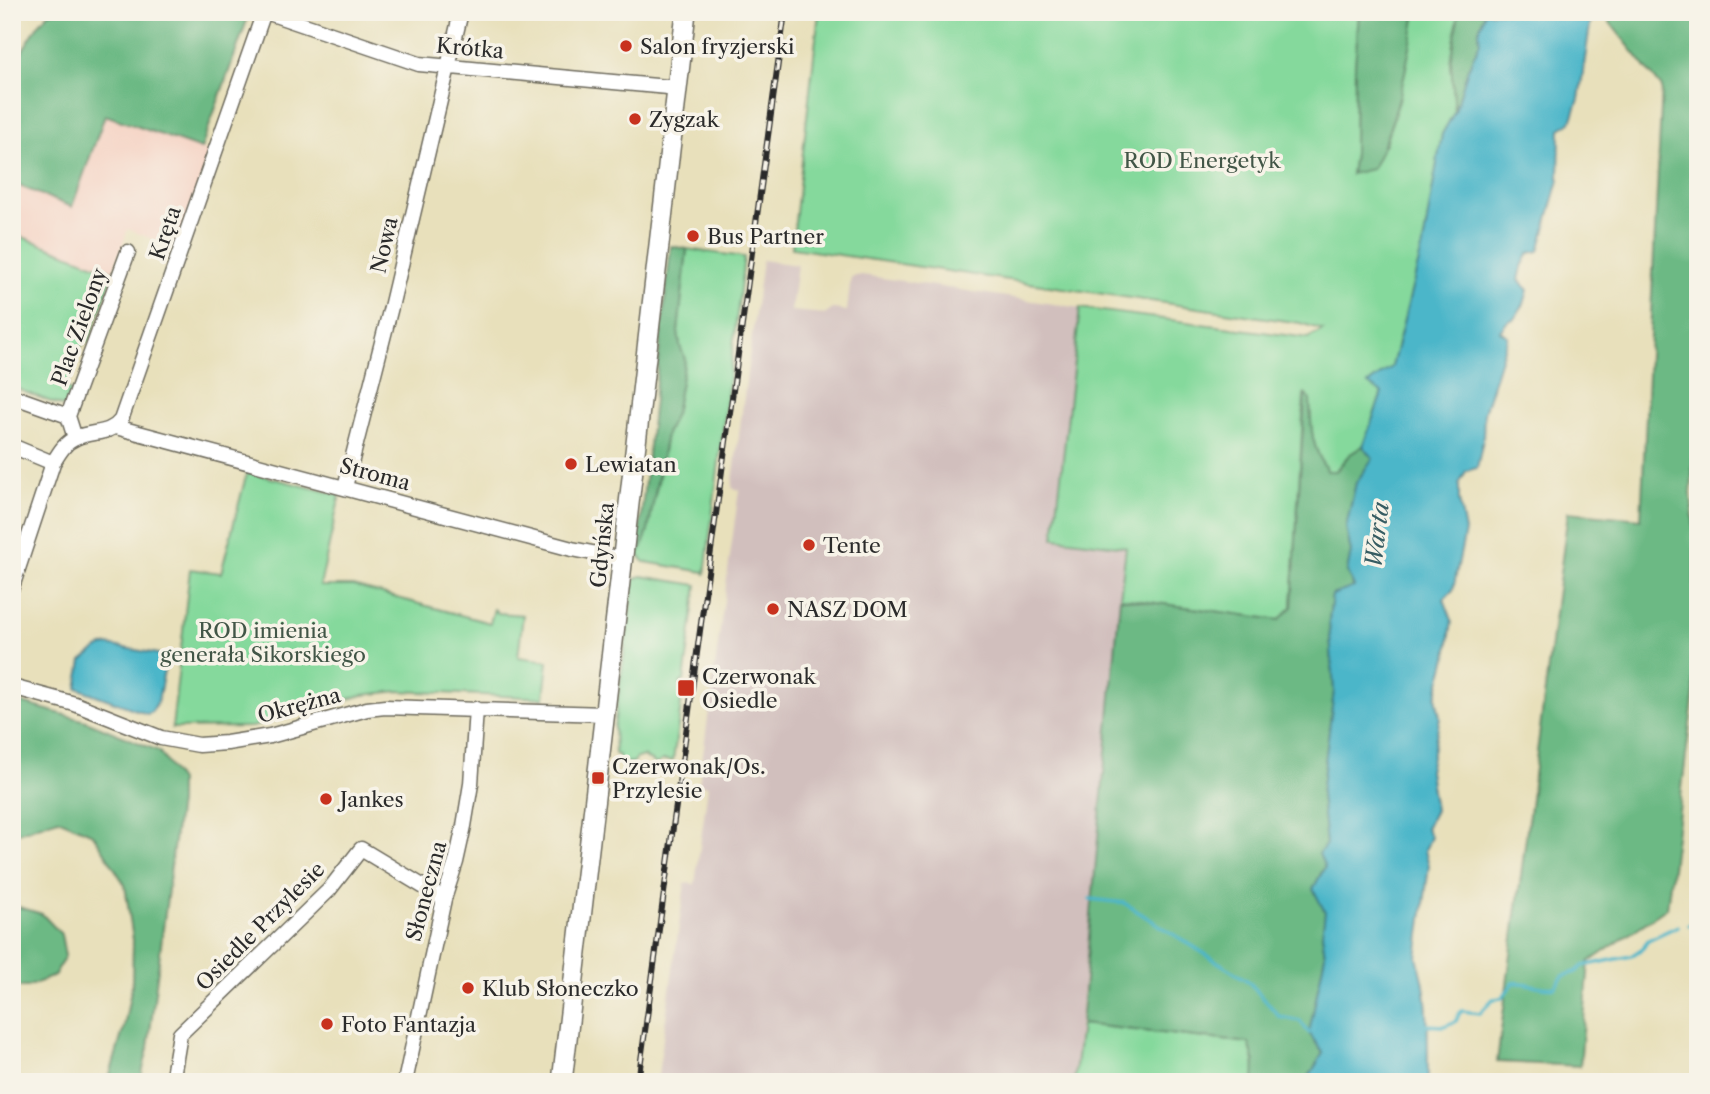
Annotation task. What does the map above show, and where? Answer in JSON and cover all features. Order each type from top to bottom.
[{"type":"main road","name":"Gdyńska","points":[[562,1082],[686,12]]},
{"type":"street","name":"Krótka","points":[[265,12],[419,64],[678,88]]},
{"type":"street","name":"Kręta","points":[[116,427],[140,368],[265,12]]},
{"type":"street","name":"Nowa","points":[[345,487],[461,12]]},
{"type":"street","name":"Plac Zielony","points":[[75,438],[68,416],[128,253]]},
{"type":"street","name":"Plac Zielony","points":[[12,396],[68,416]]},
{"type":"street","points":[[12,587],[53,463],[63,447],[75,438],[116,427]]},
{"type":"street","name":"Stroma","points":[[116,427],[572,549],[623,559]]},
{"type":"street","points":[[12,446],[53,463]]},
{"type":"street","name":"Okrężna","points":[[12,687],[75,704],[160,738],[199,745],[270,736],[367,709],[399,706],[605,714]]},
{"type":"street","name":"Słoneczna","points":[[405,1082],[444,899],[464,826],[471,784],[476,709]]},
{"type":"street","name":"Osiedle Przylesie","points":[[172,1082],[180,1034],[329,890],[361,849],[444,899]]},
{"type":"shaded area","points":[[104,115],[211,153],[176,249],[128,229],[113,271],[12,233],[12,183],[72,207]]},
{"type":"shaded area","points":[[762,260],[797,265],[791,311],[826,314],[833,309],[847,311],[851,277],[862,275],[1080,308],[1054,538],[1126,547],[1074,1082],[657,1082],[685,883],[695,884],[708,786],[699,784],[739,490],[732,488]]},
{"type":"green space","points":[[50,12],[250,12],[201,149],[105,115],[72,207],[12,183],[12,67],[39,24]]},
{"type":"green space","name":"ROD Energetyk","points":[[819,12],[1359,12],[1351,174],[1385,144],[1399,100],[1416,12],[1459,12],[1451,63],[1455,111],[1442,134],[1423,245],[1392,367],[1369,384],[1382,392],[1363,446],[1349,455],[1335,471],[1327,471],[1318,453],[1312,429],[1310,400],[1304,395],[1292,607],[1279,620],[1120,598],[1126,547],[1054,538],[1080,308],[1308,338],[1323,330],[1300,323],[792,248]]},
{"type":"green space","points":[[1359,12],[1416,12],[1405,73],[1389,132],[1372,169],[1351,174],[1354,154]]},
{"type":"green space","points":[[1459,12],[1485,12],[1479,30],[1480,42],[1455,111],[1451,63]]},
{"type":"green space","points":[[1609,12],[1698,12],[1698,379],[1691,494],[1695,540],[1694,692],[1667,908],[1589,962],[1580,1066],[1497,1062],[1568,512],[1641,519],[1662,88],[1608,20]]},
{"type":"green space","points":[[12,233],[114,272],[89,341],[81,346],[66,388],[72,391],[64,407],[12,387]]},
{"type":"green space","points":[[671,246],[687,249],[678,332],[685,359],[675,414],[666,434],[648,531],[637,554]]},
{"type":"green space","points":[[687,249],[744,257],[705,575],[704,572],[645,562],[637,554],[642,548],[658,482],[666,434],[675,414],[685,359],[678,332]]},
{"type":"green space","points":[[1305,394],[1310,400],[1315,445],[1327,471],[1336,471],[1349,455],[1363,446],[1373,458],[1356,483],[1346,527],[1351,552],[1347,572],[1354,588],[1332,595],[1329,621],[1334,691],[1321,794],[1326,844],[1325,866],[1313,889],[1326,912],[1322,934],[1325,955],[1309,1033],[1323,1053],[1306,1082],[1254,1082],[1255,1062],[1249,1043],[1081,1024],[1120,598],[1279,620],[1292,607]]},
{"type":"green space","name":"ROD imienia generała Sikorskiego","points":[[247,472],[340,495],[320,586],[353,586],[490,623],[494,609],[498,613],[523,615],[518,657],[548,661],[544,698],[399,691],[363,695],[252,727],[172,728],[190,569],[221,573]]},
{"type":"green space","points":[[641,576],[697,585],[684,681],[681,682],[680,690],[683,691],[673,761],[663,760],[656,764],[643,756],[631,765],[630,762],[619,762],[619,755],[615,754],[614,727],[634,580]]},
{"type":"green space","points":[[12,700],[86,721],[159,751],[179,781],[179,802],[148,1048],[140,1082],[108,1082],[124,1027],[132,985],[133,940],[125,885],[93,834],[58,819],[12,835]]},
{"type":"green space","points":[[12,905],[42,914],[61,934],[65,956],[54,976],[27,987],[12,987]]},
{"type":"green space","points":[[1081,1024],[1249,1043],[1255,1067],[1254,1082],[1074,1082]]},
{"type":"water","name":"Warta","points":[[1485,12],[1592,12],[1579,99],[1571,122],[1560,129],[1559,180],[1539,251],[1529,253],[1522,266],[1519,280],[1528,290],[1524,304],[1514,319],[1508,321],[1500,331],[1508,336],[1484,413],[1483,440],[1477,468],[1466,471],[1459,484],[1465,531],[1453,590],[1444,599],[1452,620],[1447,657],[1436,697],[1440,717],[1429,771],[1435,810],[1426,828],[1431,837],[1425,850],[1429,865],[1417,958],[1426,1003],[1428,1082],[1306,1082],[1323,1053],[1309,1033],[1325,955],[1322,934],[1325,912],[1313,889],[1325,867],[1319,854],[1326,844],[1321,794],[1334,691],[1329,621],[1332,595],[1354,587],[1347,572],[1351,552],[1346,527],[1356,483],[1373,458],[1363,446],[1382,393],[1368,384],[1392,367],[1423,245],[1442,134],[1455,111],[1480,42],[1479,31]]},
{"type":"water","points":[[107,645],[158,654],[166,661],[158,701],[151,713],[147,714],[77,688],[82,661]]},
{"type":"waterway","points":[[1090,899],[1124,903],[1248,981],[1280,1017],[1300,1021],[1309,1033]]},
{"type":"waterway","points":[[1689,925],[1698,918]]},
{"type":"waterway","points":[[1424,1025],[1444,1026],[1456,1021],[1462,1011],[1480,1013],[1493,999],[1502,998],[1513,983],[1555,987],[1563,976],[1576,972],[1583,966],[1631,956],[1643,948],[1648,940],[1678,926]]},
{"type":"railway","points":[[638,1082],[785,12]]},
{"type":"place","name":"Salon fryzjerski","points":[[626,46]]},
{"type":"place","name":"Zygzak","points":[[635,119]]},
{"type":"place","name":"Bus Partner","points":[[693,236]]},
{"type":"place","name":"Lewiatan","points":[[571,464]]},
{"type":"place","name":"Tente","points":[[809,545]]},
{"type":"place","name":"NASZ DOM","points":[[773,609]]},
{"type":"place","name":"Czerwonak Osiedle","points":[[686,688]]},
{"type":"place","name":"Czerwonak/Os. Przylesie","points":[[598,778]]},
{"type":"place","name":"Jankes","points":[[326,799]]},
{"type":"place","name":"Klub Słoneczko","points":[[468,988]]},
{"type":"place","name":"Foto Fantazja","points":[[327,1024]]}]
